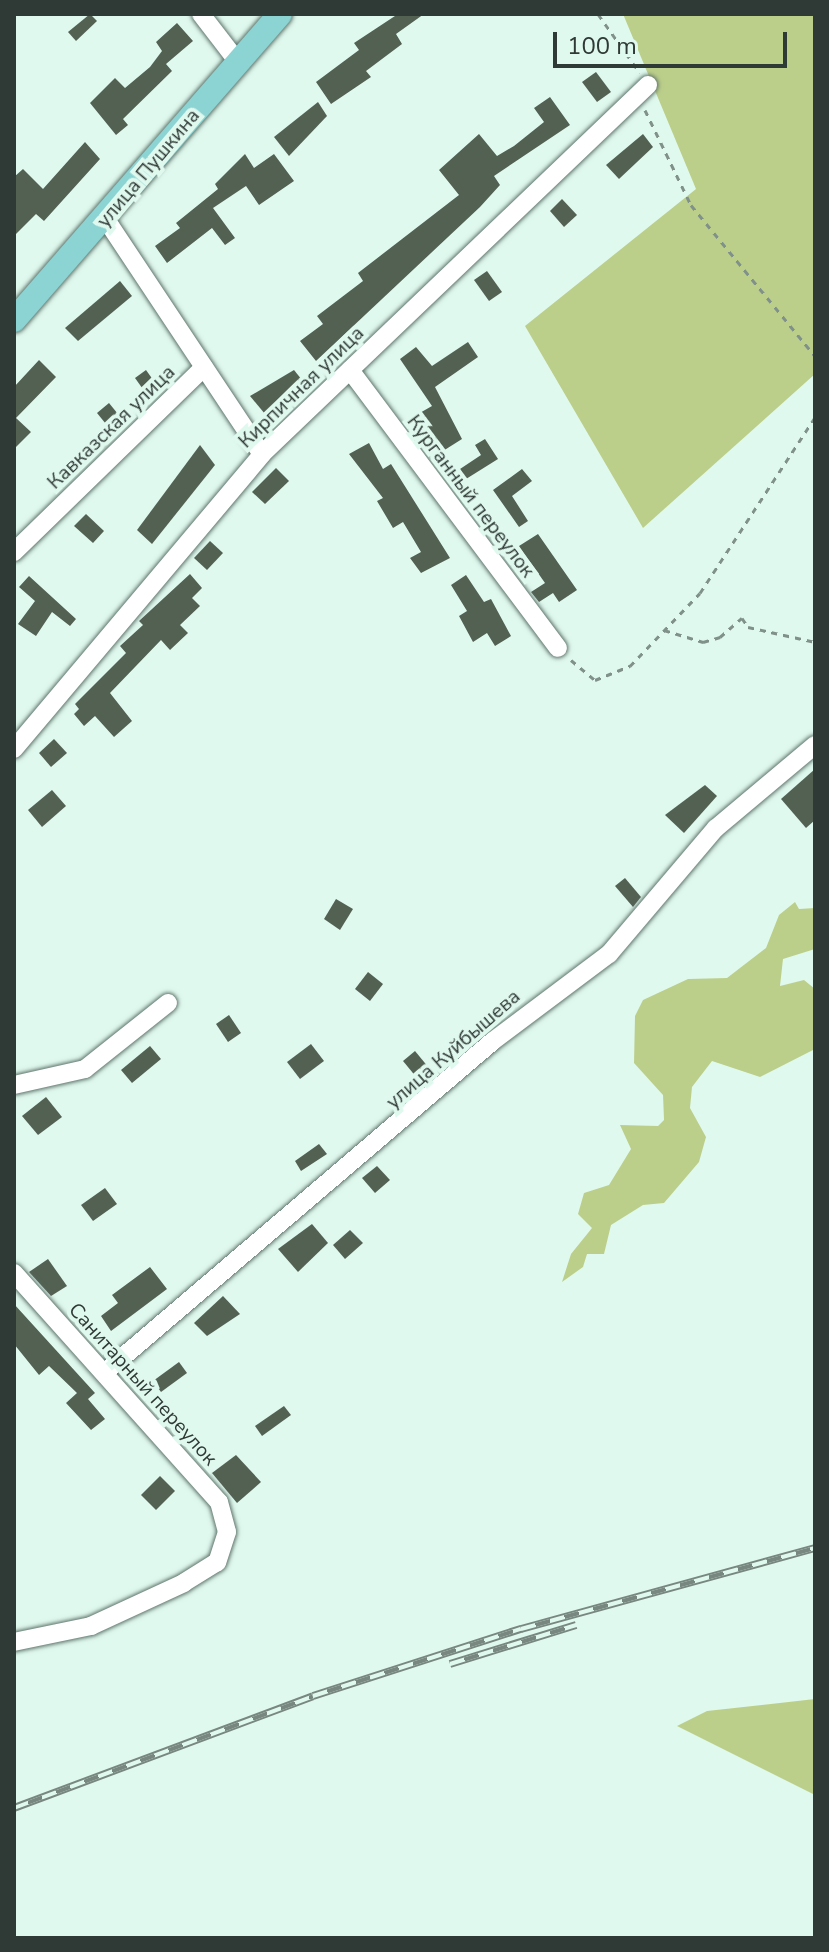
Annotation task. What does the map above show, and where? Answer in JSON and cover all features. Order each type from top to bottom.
[{"type":"main road","name":"улица Пушкина","points":[[14,320],[280,14]]},
{"type":"street","points":[[201,14],[238,62]]},
{"type":"street","name":"Кирпичная улица","points":[[14,749],[262,454],[642,90]]},
{"type":"street","points":[[105,218],[262,454]]},
{"type":"street","name":"Кавказская улица","points":[[14,552],[204,367]]},
{"type":"street","name":"Курганный переулок","points":[[350,370],[558,648]]},
{"type":"street","name":"улица Куйбышева","points":[[104,1373],[493,1041],[609,954],[716,828],[815,745]]},
{"type":"street","points":[[14,1085],[85,1069],[168,1003]]},
{"type":"street","name":"Санитарный переулок","points":[[14,1273],[219,1502],[227,1532],[217,1562],[184,1583],[91,1626],[14,1642]]},
{"type":"path","points":[[598,14],[642,90],[691,205],[815,356]]},
{"type":"path","points":[[558,648],[595,680],[610,677],[664,630],[700,593],[815,417]]},
{"type":"path","points":[[664,630],[703,642],[720,637],[742,618],[748,627],[815,642]]},
{"type":"green space","points":[[623,14],[815,14],[815,374],[643,528],[525,326],[696,189]]},
{"type":"green space","points":[[795,902],[799,909],[815,908],[815,949],[783,959],[780,986],[804,980],[815,989],[815,1049],[760,1077],[712,1061],[692,1087],[690,1108],[706,1137],[699,1162],[664,1203],[643,1205],[611,1225],[604,1254],[587,1254],[583,1267],[562,1282],[571,1254],[592,1228],[578,1214],[584,1193],[609,1185],[631,1149],[620,1125],[658,1126],[664,1120],[663,1095],[634,1063],[635,1016],[643,1000],[688,979],[727,978],[766,948],[779,915]]},
{"type":"green space","points":[[815,1699],[815,1795],[677,1726],[707,1711]]},
{"type":"building","points":[[90,14],[97,21],[76,41],[68,32]]},
{"type":"building","points":[[398,14],[424,14],[396,34],[402,44],[366,71],[371,77],[331,104],[316,82],[359,50],[354,43]]},
{"type":"building","points":[[177,23],[193,41],[166,64],[172,71],[123,119],[128,125],[116,135],[90,103],[115,78],[125,88],[150,67],[162,51],[156,42]]},
{"type":"building","points":[[596,72],[611,92],[597,102],[582,82]]},
{"type":"building","points":[[550,97],[570,125],[494,176],[500,185],[480,207],[316,361],[300,341],[323,324],[317,316],[363,281],[358,273],[459,195],[439,170],[479,134],[497,156],[514,146],[544,122],[534,108]]},
{"type":"building","points":[[318,102],[327,116],[289,156],[274,137]]},
{"type":"building","points":[[643,134],[653,147],[619,179],[606,165]]},
{"type":"building","points":[[85,142],[100,159],[44,221],[36,214],[14,236],[14,177],[23,169],[43,189]]},
{"type":"building","points":[[245,154],[254,168],[274,154],[294,181],[259,205],[246,186],[213,208],[235,238],[225,245],[212,228],[167,263],[155,246],[180,228],[176,223],[218,189],[215,184]]},
{"type":"building","points":[[562,199],[577,215],[564,227],[550,211]]},
{"type":"building","points":[[487,271],[502,292],[489,301],[474,280]]},
{"type":"building","points":[[120,281],[132,296],[78,341],[65,328]]},
{"type":"building","points":[[468,342],[478,357],[435,387],[462,439],[443,451],[418,414],[432,406],[400,359],[416,347],[432,366]]},
{"type":"building","points":[[39,360],[56,377],[16,418],[31,432],[14,449],[14,387]]},
{"type":"building","points":[[146,370],[161,391],[150,399],[135,378]]},
{"type":"building","points":[[294,370],[302,380],[265,414],[250,396]]},
{"type":"building","points":[[109,403],[126,424],[114,434],[97,413]]},
{"type":"building","points":[[485,439],[498,459],[466,479],[460,469],[481,455],[475,445]]},
{"type":"building","points":[[369,443],[383,469],[391,464],[450,558],[421,573],[410,558],[421,552],[403,522],[393,528],[377,501],[383,498],[349,454]]},
{"type":"building","points":[[200,445],[215,465],[152,544],[137,530]]},
{"type":"building","points":[[276,468],[289,481],[265,504],[252,492]]},
{"type":"building","points":[[522,469],[532,481],[512,496],[528,521],[519,527],[493,490]]},
{"type":"building","points":[[86,514],[104,531],[93,543],[74,526]]},
{"type":"building","points":[[538,534],[577,590],[559,602],[553,593],[539,602],[531,592],[545,583],[519,546]]},
{"type":"building","points":[[210,541],[223,553],[207,570],[194,558]]},
{"type":"building","points":[[190,574],[202,588],[192,598],[200,606],[180,625],[188,633],[170,650],[161,640],[110,693],[132,721],[114,737],[95,716],[84,726],[74,714],[79,709],[75,704],[126,653],[120,646],[143,625],[139,621]]},
{"type":"building","points":[[466,575],[484,602],[491,599],[511,636],[495,646],[487,633],[473,642],[459,616],[467,611],[451,585]]},
{"type":"building","points":[[29,576],[76,619],[70,626],[52,612],[36,636],[18,624],[35,601],[19,587]]},
{"type":"building","points":[[54,739],[67,753],[51,767],[39,753]]},
{"type":"building","points":[[815,769],[815,820],[806,828],[781,799]]},
{"type":"building","points":[[705,785],[717,796],[684,833],[665,815]]},
{"type":"building","points":[[52,790],[66,806],[42,827],[28,810]]},
{"type":"building","points":[[625,878],[641,897],[633,907],[615,886]]},
{"type":"building","points":[[336,899],[353,909],[340,930],[324,919]]},
{"type":"building","points":[[368,972],[383,984],[370,1001],[355,989]]},
{"type":"building","points":[[229,1015],[241,1033],[228,1042],[216,1024]]},
{"type":"building","points":[[311,1044],[324,1061],[300,1079],[287,1062]]},
{"type":"building","points":[[150,1046],[161,1059],[132,1083],[121,1070]]},
{"type":"building","points":[[415,1051],[429,1068],[417,1078],[403,1061]]},
{"type":"building","points":[[46,1097],[62,1117],[38,1135],[22,1116]]},
{"type":"building","points":[[319,1144],[327,1154],[301,1171],[295,1161]]},
{"type":"building","points":[[377,1166],[390,1180],[375,1193],[362,1178]]},
{"type":"building","points":[[105,1188],[117,1204],[93,1221],[81,1205]]},
{"type":"building","points":[[312,1224],[328,1243],[298,1272],[278,1249]]},
{"type":"building","points":[[350,1230],[363,1243],[345,1259],[333,1245]]},
{"type":"building","points":[[48,1259],[67,1286],[51,1296],[29,1272]]},
{"type":"building","points":[[150,1267],[167,1289],[111,1331],[101,1316],[118,1303],[112,1295]]},
{"type":"building","points":[[223,1296],[240,1314],[207,1336],[194,1323]]},
{"type":"building","points":[[14,1304],[95,1393],[88,1399],[105,1419],[91,1430],[66,1403],[77,1393],[49,1366],[39,1375],[14,1344]]},
{"type":"building","points":[[179,1362],[187,1373],[161,1392],[153,1381]]},
{"type":"building","points":[[284,1406],[291,1415],[262,1436],[255,1426]]},
{"type":"building","points":[[236,1455],[261,1482],[237,1503],[212,1473]]},
{"type":"building","points":[[160,1476],[175,1491],[156,1510],[141,1495]]},
{"type":"railway","points":[[14,1808],[313,1696],[521,1629],[815,1548]]},
{"type":"railway","points":[[450,1664],[576,1625]]}]
